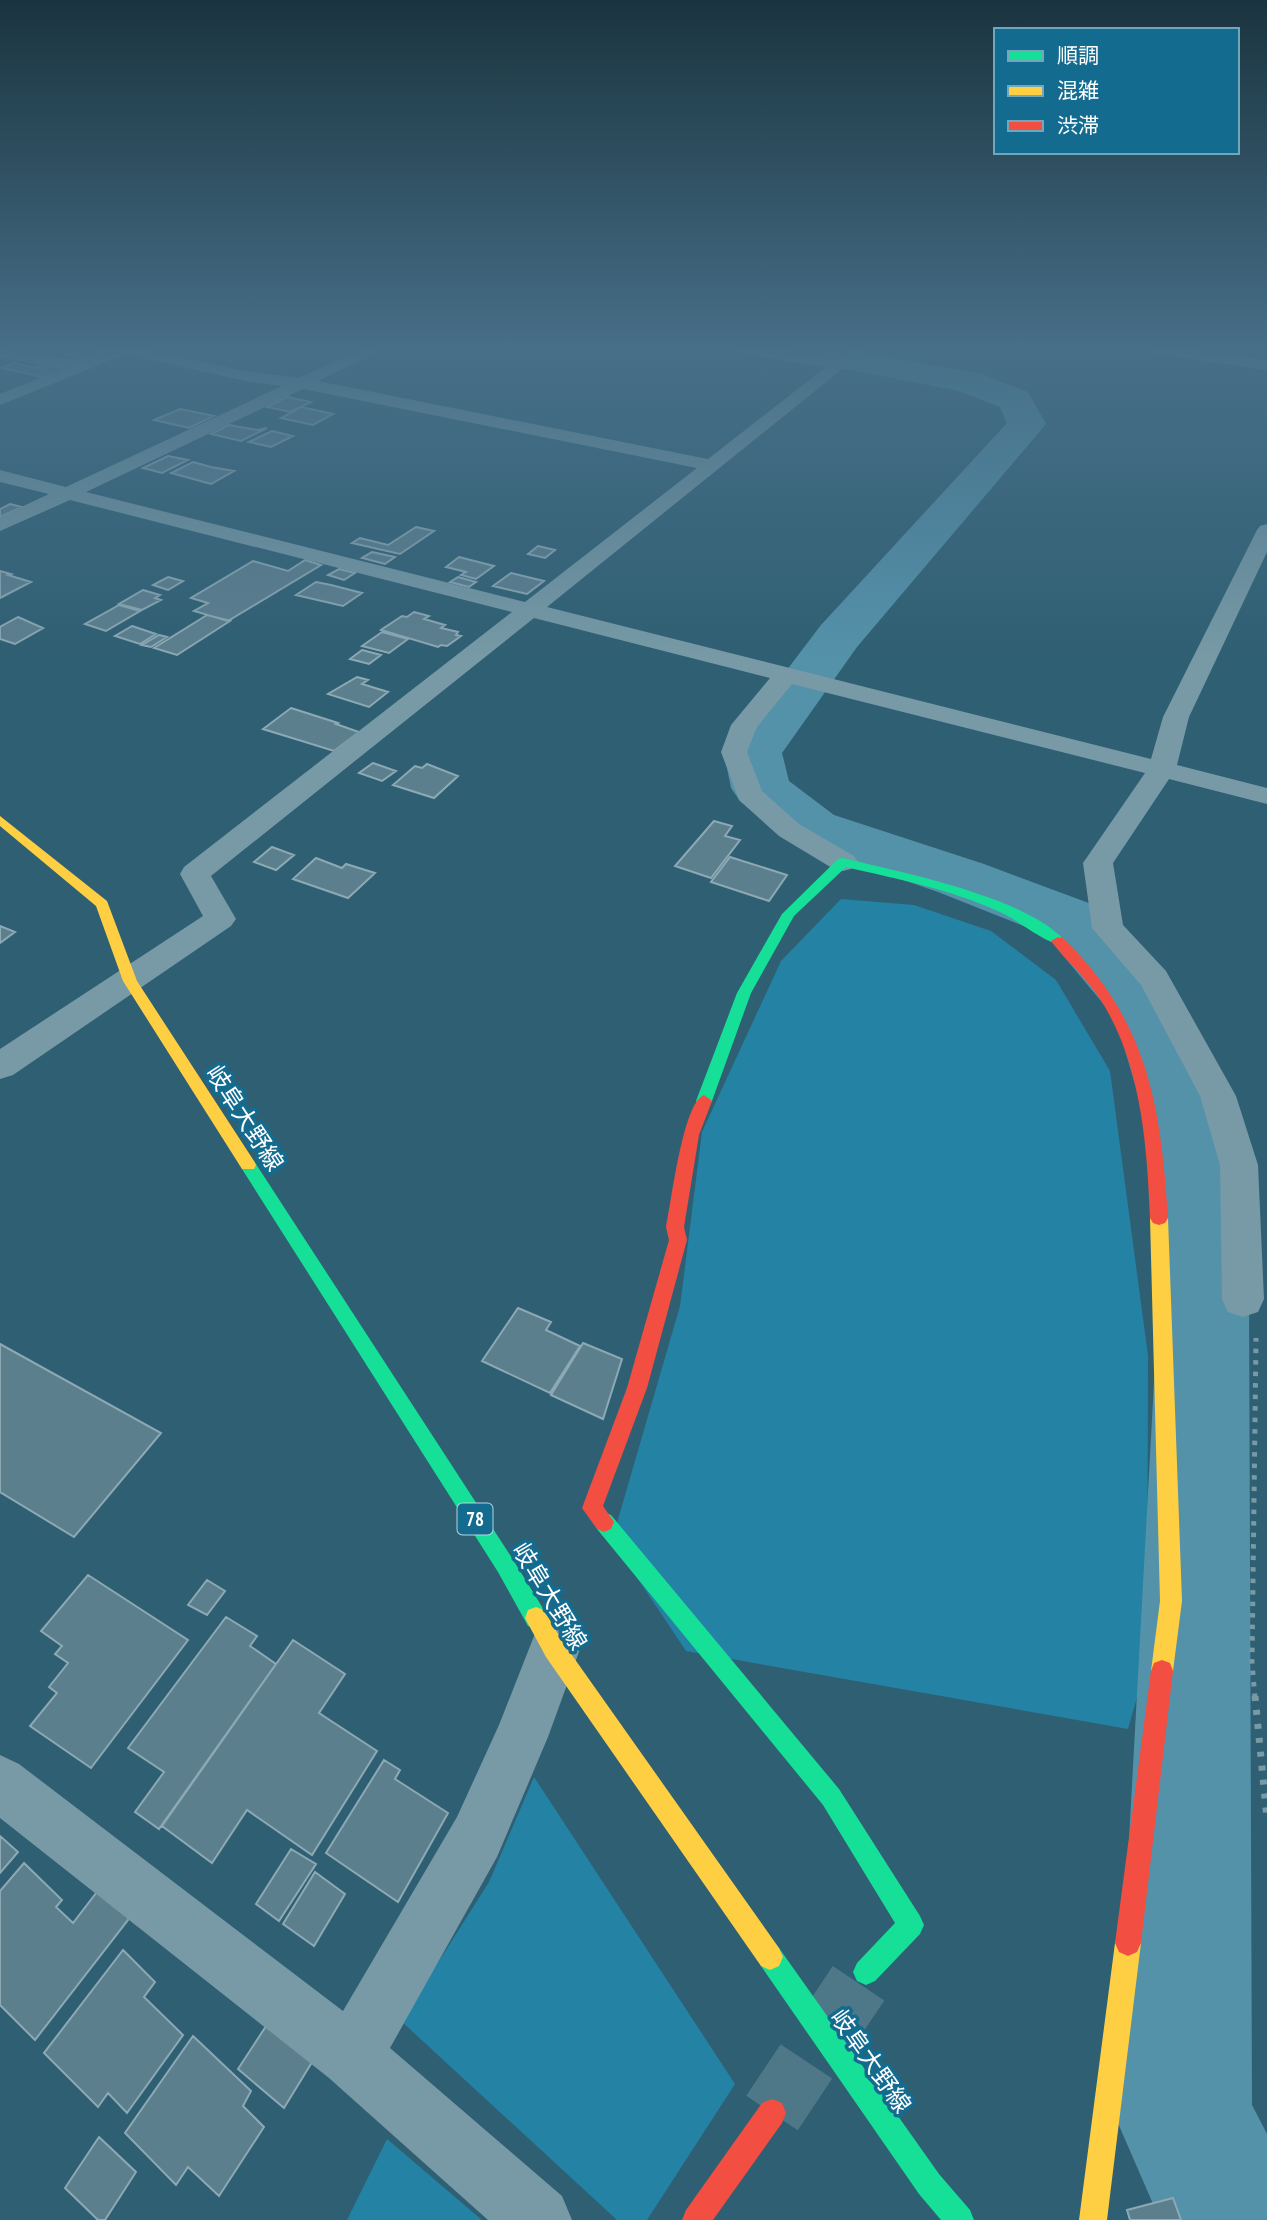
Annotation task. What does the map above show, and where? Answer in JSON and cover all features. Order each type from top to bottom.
[{"type":"street","points":[[0,525],[155,453]]},
{"type":"street","points":[[649,453],[711,465]]},
{"type":"street","points":[[0,1066],[220,919],[195,874],[727,453]]},
{"type":"street","points":[[0,476],[1267,796]]},
{"type":"street","points":[[1243,1299],[1239,1165],[1219,1096],[1153,979],[1108,928],[1098,863],[1162,769],[1176,718],[1265,538]]},
{"type":"street","points":[[787,674],[744,725],[734,752],[749,794],[789,830],[843,862],[938,886],[998,907],[1045,930],[1078,958],[1111,1002],[1141,1074],[1157,1164],[1171,1601],[1093,2220]]},
{"type":"street","name":"岐阜大野線","points":[[0,820],[102,904],[130,981],[505,1565],[554,1649],[929,2185],[960,2220]]},
{"type":"street","points":[[843,862],[789,914],[744,993],[691,1135],[674,1227],[678,1240],[637,1388],[592,1507],[831,1797],[911,1925],[866,1972]]},
{"type":"street","points":[[351,2056],[477,1837],[521,1737],[554,1649]]},
{"type":"street","points":[[0,1783],[351,2056],[538,2220]]},
{"type":"street","points":[[696,2220],[772,2113]]},
{"type":"path","points":[[1243,1299],[1258,1342],[1252,1663],[1267,1819]]},
{"type":"shaded area","points":[[841,899],[914,905],[991,931],[1056,980],[1110,1071],[1148,1356],[1147,1662],[1128,1729],[686,1651],[612,1540],[680,1306],[702,1132],[781,961]]},
{"type":"shaded area","points":[[534,1777],[735,2084],[647,2220],[617,2220],[401,2021],[489,1882]]},
{"type":"shaded area","points":[[387,2139],[482,2220],[347,2220]]},
{"type":"building","points":[[168,456],[188,460],[162,473],[143,468]]},
{"type":"building","points":[[193,462],[234,471],[211,484],[171,473]]},
{"type":"building","points":[[10,504],[22,507],[0,517],[0,509]]},
{"type":"building","points":[[416,527],[434,531],[400,554],[352,543],[360,538],[388,545]]},
{"type":"building","points":[[538,546],[555,550],[545,558],[528,554]]},
{"type":"building","points":[[372,552],[395,557],[385,564],[362,558]]},
{"type":"building","points":[[459,557],[494,566],[476,579],[461,575],[466,572],[446,567]]},
{"type":"building","points":[[305,560],[321,565],[228,621],[194,611],[208,603],[191,598],[253,561],[288,571]]},
{"type":"building","points":[[339,569],[355,573],[344,580],[328,575]]},
{"type":"building","points":[[0,571],[11,574],[8,575],[31,582],[0,598]]},
{"type":"building","points":[[511,573],[544,581],[527,594],[493,586]]},
{"type":"building","points":[[168,577],[183,581],[168,590],[153,585]]},
{"type":"building","points":[[458,577],[476,582],[469,587],[450,582]]},
{"type":"building","points":[[316,582],[362,593],[343,606],[296,595]]},
{"type":"building","points":[[143,590],[160,595],[155,598],[161,600],[142,610],[119,604]]},
{"type":"building","points":[[119,605],[140,611],[106,631],[85,624]]},
{"type":"building","points":[[414,612],[429,616],[424,619],[445,625],[441,628],[458,632],[456,635],[461,636],[447,646],[438,647],[381,630],[402,616],[407,617]]},
{"type":"building","points":[[207,615],[230,621],[177,655],[154,648]]},
{"type":"building","points":[[18,617],[43,628],[15,644],[0,639],[0,627]]},
{"type":"building","points":[[132,626],[156,634],[140,644],[115,636]]},
{"type":"building","points":[[382,632],[408,639],[389,653],[362,646]]},
{"type":"building","points":[[159,635],[167,637],[151,647],[142,645]]},
{"type":"building","points":[[362,650],[381,655],[369,664],[350,659]]},
{"type":"building","points":[[357,677],[368,680],[362,684],[388,692],[369,707],[328,694]]},
{"type":"building","points":[[291,708],[359,732],[334,751],[263,729]]},
{"type":"building","points":[[373,763],[396,771],[382,781],[359,773]]},
{"type":"building","points":[[427,764],[458,776],[434,798],[393,785],[415,766],[422,768]]},
{"type":"building","points":[[714,821],[732,826],[725,836],[740,840],[711,878],[675,866]]},
{"type":"building","points":[[272,847],[294,855],[276,870],[254,862]]},
{"type":"building","points":[[730,857],[787,875],[769,901],[711,882]]},
{"type":"building","points":[[316,858],[342,868],[346,864],[375,873],[348,898],[293,879]]},
{"type":"building","points":[[0,926],[15,932],[0,943]]},
{"type":"building","points":[[518,1308],[551,1322],[546,1330],[580,1346],[550,1393],[482,1361]]},
{"type":"building","points":[[583,1343],[622,1359],[603,1419],[551,1395]]},
{"type":"building","points":[[0,1344],[161,1433],[74,1537],[0,1492]]},
{"type":"building","points":[[88,1575],[188,1640],[91,1768],[30,1726],[57,1693],[49,1687],[68,1663],[55,1654],[62,1646],[41,1631]]},
{"type":"building","points":[[207,1580],[225,1591],[207,1615],[188,1605]]},
{"type":"building","points":[[226,1617],[257,1636],[250,1646],[276,1664],[159,1829],[135,1812],[164,1772],[128,1748]]},
{"type":"building","points":[[293,1640],[345,1674],[319,1713],[377,1751],[312,1855],[247,1810],[212,1863],[162,1826]]},
{"type":"building","points":[[384,1760],[400,1770],[395,1779],[448,1813],[398,1902],[326,1853]]},
{"type":"building","points":[[0,1836],[18,1852],[0,1873]]},
{"type":"building","points":[[291,1849],[316,1864],[279,1921],[256,1904]]},
{"type":"building","points":[[24,1863],[62,1900],[56,1907],[73,1923],[100,1888],[131,1916],[35,2040],[0,2005],[0,1891]]},
{"type":"building","points":[[315,1872],[345,1894],[314,1946],[283,1924]]},
{"type":"building","points":[[123,1950],[155,1982],[144,1997],[183,2035],[127,2113],[108,2093],[98,2107],[44,2053]]},
{"type":"building","points":[[272,2017],[317,2054],[284,2108],[238,2069]]},
{"type":"building","points":[[193,2036],[251,2091],[243,2106],[264,2127],[219,2196],[188,2167],[176,2185],[125,2133]]},
{"type":"building","points":[[99,2137],[136,2172],[105,2220],[98,2220],[65,2188]]},
{"type":"building","points":[[1173,2198],[1181,2220],[1130,2220],[1127,2210]]},
{"type":"waterway","points":[[1002,453],[839,636],[753,753],[761,788],[812,828],[961,878],[1070,920],[1150,1011],[1188,1129],[1204,1291],[1183,2114],[1234,2220]]},
{"type":"tunnel","points":[[772,2113],[866,1972]]},
{"type":"traffic: fast","points":[[704,1101],[744,993],[789,914],[843,862],[983,900],[1010,911],[1058,941]]},
{"type":"traffic: fast","points":[[248,1165],[505,1565],[536,1618]]},
{"type":"traffic: fast","points":[[604,1522],[831,1797],[911,1925],[866,1972]]},
{"type":"traffic: fast","points":[[770,1957],[929,2184],[960,2220]]},
{"type":"traffic: slow","points":[[0,820],[102,904],[130,981],[248,1165]]},
{"type":"traffic: slow","points":[[1159,1218],[1171,1601],[1162,1671]]},
{"type":"traffic: slow","points":[[536,1618],[554,1649],[770,1957]]},
{"type":"traffic: slow","points":[[1093,2220],[1128,1943]]},
{"type":"traffic: jam","points":[[1058,941],[1085,968],[1108,999],[1125,1032],[1147,1105],[1159,1218]]},
{"type":"traffic: jam","points":[[604,1522],[592,1508],[637,1388],[678,1240],[675,1227],[691,1135],[704,1101]]},
{"type":"traffic: jam","points":[[1128,1943],[1162,1671]]},
{"type":"traffic: jam","points":[[696,2220],[772,2113]]}]
